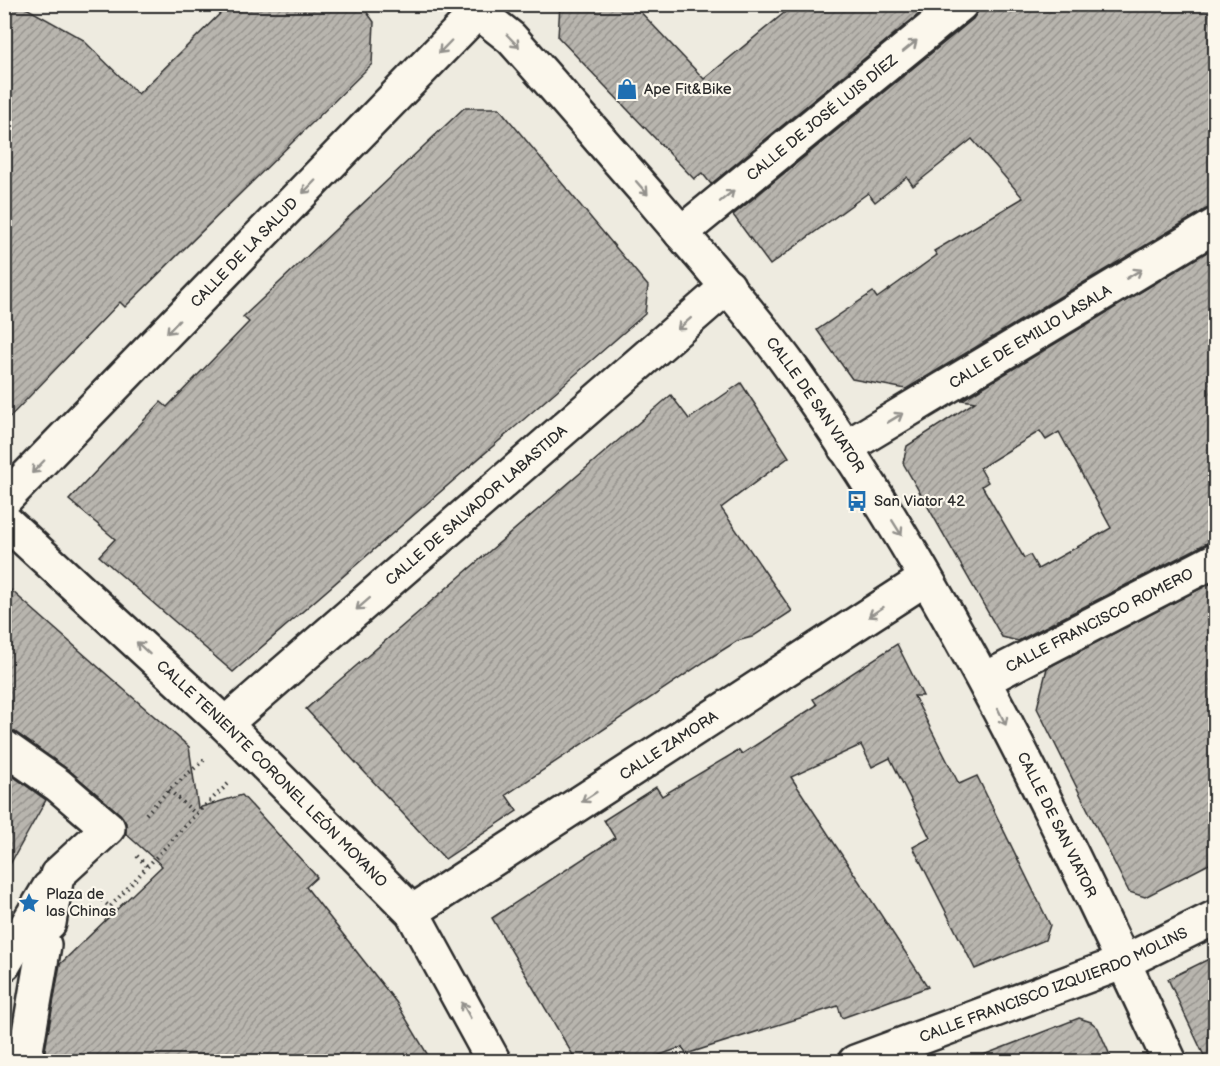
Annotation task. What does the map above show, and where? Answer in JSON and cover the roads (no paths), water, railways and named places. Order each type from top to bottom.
[{"type":"street","name":"CALLE DE JOSÉ LUIS DÍEZ","points":[[681,233],[961,4]]},
{"type":"street","name":"CALLE DE SAN VIATOR","points":[[477,7],[511,38],[728,286],[796,376],[845,448],[905,540],[984,680],[1124,962],[1170,1062]]},
{"type":"street","name":"CALLE DE LA SALUD","points":[[4,500],[477,7]]},
{"type":"street","name":"CALLE DE EMILIO LASALA","points":[[845,448],[1215,225]]},
{"type":"street","name":"CALLE DE SALVADOR LABASTIDA","points":[[239,738],[728,286]]},
{"type":"street","name":"CALLE TENIENTE CORONEL LEÓN MOYANO","points":[[4,520],[239,738],[412,912],[494,1062]]},
{"type":"street","name":"CALLE FRANCISCO ROMERO","points":[[984,680],[1215,560]]},
{"type":"street","name":"CALLE ZAMORA","points":[[412,912],[925,579]]},
{"type":"street","points":[[4,747],[58,785],[108,828],[57,875],[4,964]]},
{"type":"street","points":[[24,1062],[57,875]]},
{"type":"street","name":"CALLE FRANCISCO IZQUIERDO MOLINS","points":[[855,1062],[1124,962],[1215,916]]},
{"type":"place","name":"Ape Fit&Bike","points":[[627,89]]},
{"type":"place","name":"San Viator 42","points":[[857,501]]},
{"type":"place","name":"Plaza de las Chinas","points":[[29,903]]}]
